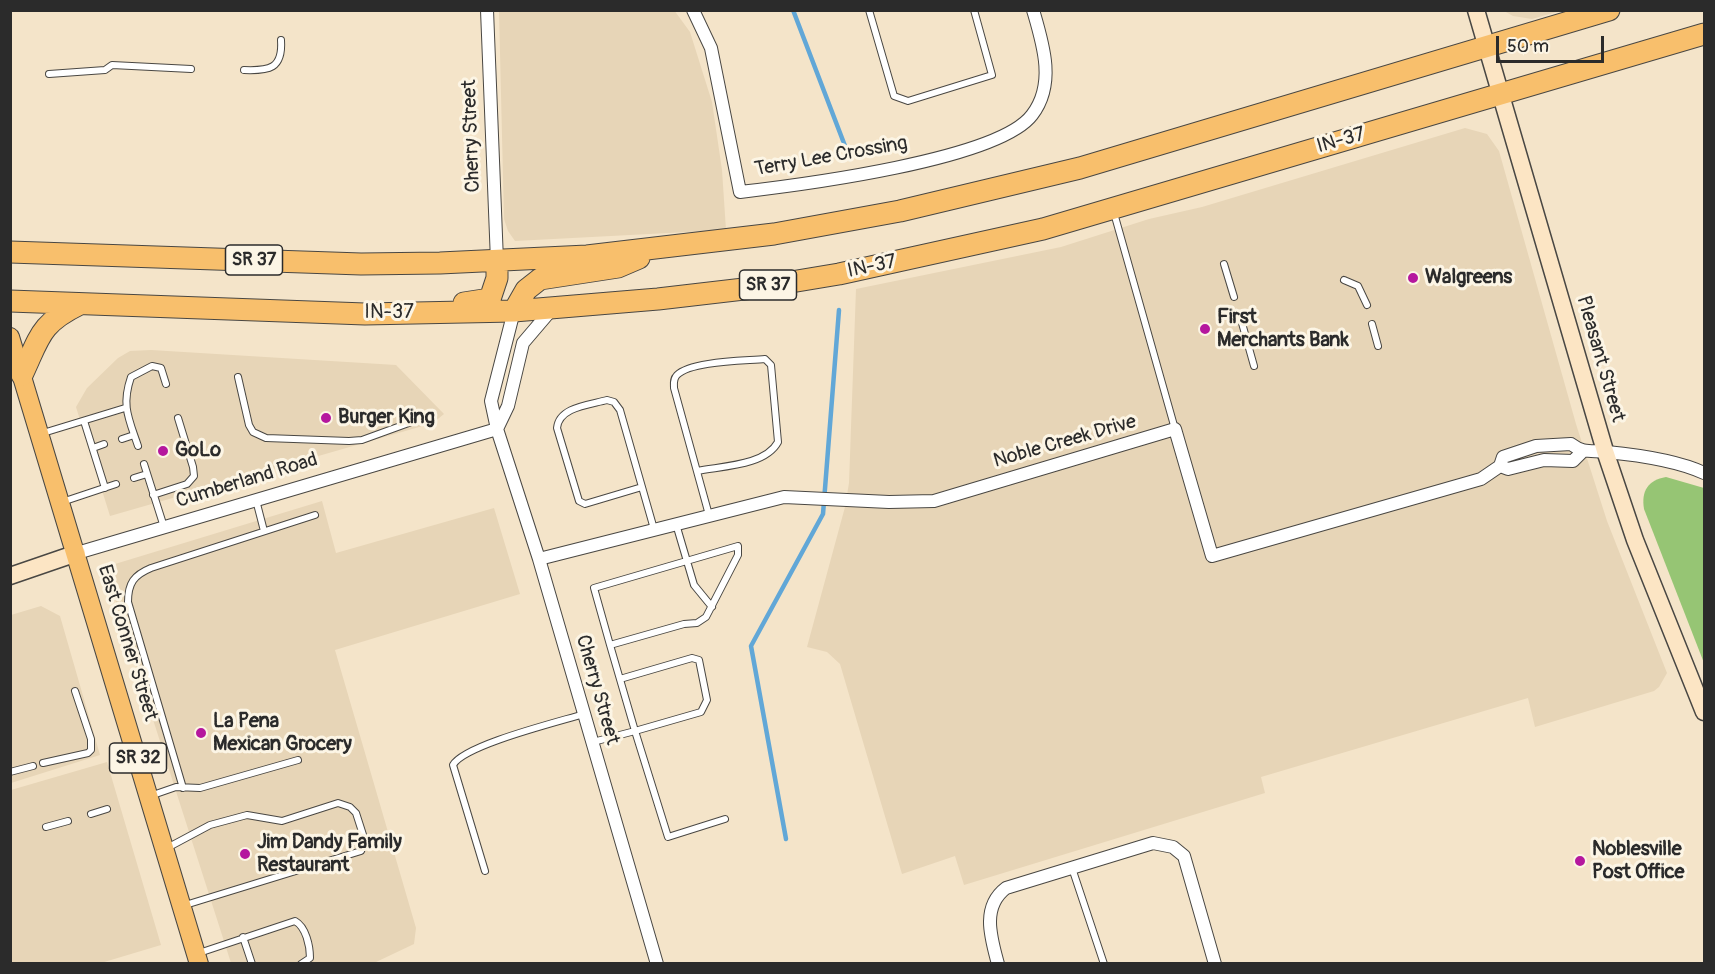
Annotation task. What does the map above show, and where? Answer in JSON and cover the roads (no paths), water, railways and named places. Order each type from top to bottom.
[{"type":"highway","name":"SR 37","points":[[10,252],[361,264],[497,261],[661,248],[821,226],[1002,188],[1609,10]]},
{"type":"highway","name":"IN-37","points":[[10,301],[365,314],[514,311],[681,296],[839,274],[966,248],[1113,209],[1704,34]]},
{"type":"highway","points":[[514,311],[526,290],[540,279],[618,267],[661,248]]},
{"type":"highway","points":[[365,314],[490,299],[498,278],[497,261]]},
{"type":"highway","points":[[22,375],[46,325],[58,314],[81,303]]},
{"type":"main road","name":"East Conner Street","points":[[10,337],[62,502],[197,959]]},
{"type":"street","name":"Cherry Street","points":[[487,10],[497,261]]},
{"type":"street","name":"Terry Lee Crossing","points":[[693,10],[711,48],[740,192],[832,180],[953,153],[1008,135],[1033,115],[1045,90],[1046,65],[1033,10]]},
{"type":"street","name":"Pleasant Street","points":[[1476,10],[1605,451],[1635,540],[1704,712]]},
{"type":"street","points":[[497,429],[508,406],[523,343],[552,309]]},
{"type":"street","name":"Cherry Street","points":[[514,311],[491,401],[497,429],[539,559],[657,963]]},
{"type":"street","name":"Cumberland Road","points":[[10,576],[77,553],[497,429]]},
{"type":"street","points":[[1175,429],[1212,556],[1480,479],[1500,466],[1503,458],[1536,446],[1571,444],[1581,452],[1605,451],[1681,465],[1704,473]]},
{"type":"street","name":"Noble Creek Drive","points":[[539,559],[784,497],[810,496],[889,502],[933,501],[1175,429]]},
{"type":"street","points":[[998,963],[989,929],[990,912],[1000,892],[1006,888],[1153,843],[1163,843],[1181,853],[1215,963]]},
{"type":"lane","points":[[869,10],[894,96],[908,101],[992,75],[974,10]]},
{"type":"lane","points":[[244,70],[266,71],[273,67],[279,58],[281,40]]},
{"type":"lane","points":[[49,74],[105,70],[112,65],[191,69]]},
{"type":"lane","points":[[1113,209],[1175,429]]},
{"type":"lane","points":[[1224,264],[1234,297]]},
{"type":"lane","points":[[1344,280],[1358,286],[1367,306]]},
{"type":"lane","points":[[1240,316],[1254,366]]},
{"type":"lane","points":[[1372,324],[1378,346]]},
{"type":"lane","points":[[697,471],[765,457],[774,449],[778,442],[771,365],[765,359],[700,366],[678,374],[674,380],[697,471],[709,515]]},
{"type":"lane","points":[[138,446],[125,408],[125,394],[131,377],[152,366],[161,368],[166,384]]},
{"type":"lane","points":[[238,377],[249,425],[253,432],[266,438],[362,440],[417,420]]},
{"type":"lane","points":[[642,487],[585,504],[579,501],[556,429],[557,420],[562,414],[607,400],[614,402],[620,410],[642,487],[654,529]]},
{"type":"lane","points":[[40,434],[125,408]]},
{"type":"lane","points":[[153,495],[187,484],[194,477],[178,418]]},
{"type":"lane","points":[[84,421],[105,488]]},
{"type":"lane","points":[[122,439],[135,435]]},
{"type":"lane","points":[[93,448],[104,444]]},
{"type":"lane","points":[[144,464],[164,528]]},
{"type":"lane","points":[[134,478],[147,474]]},
{"type":"lane","points":[[62,502],[116,484]]},
{"type":"lane","points":[[256,500],[264,531]]},
{"type":"lane","points":[[183,788],[128,602],[129,586],[137,575],[151,568],[315,515]]},
{"type":"lane","points":[[676,524],[694,585],[712,607]]},
{"type":"lane","points":[[610,645],[684,624],[697,623],[706,617],[738,555],[738,546],[594,588],[610,645],[635,731],[668,837],[725,819]]},
{"type":"lane","points":[[592,742],[701,712],[707,700],[699,660],[692,658],[620,679]]},
{"type":"lane","points":[[43,763],[88,753],[91,750],[91,739],[75,691]]},
{"type":"lane","points":[[485,871],[453,765],[457,758],[474,748],[584,714]]},
{"type":"lane","points":[[149,796],[183,788],[200,788],[298,760]]},
{"type":"lane","points":[[10,772],[33,766]]},
{"type":"lane","points":[[165,849],[219,822],[247,815],[282,821],[338,803],[350,807],[356,813],[365,841],[361,851],[182,907]]},
{"type":"lane","points":[[91,814],[107,809]]},
{"type":"lane","points":[[46,827],[68,821]]},
{"type":"lane","points":[[1072,868],[1104,963]]},
{"type":"lane","points":[[197,959],[243,937],[295,921],[303,928],[310,950],[310,958],[301,963]]},
{"type":"lane","points":[[243,937],[252,963]]},
{"type":"waterway","points":[[793,10],[850,159]]},
{"type":"waterway","points":[[786,839],[751,646],[823,514],[839,310]]},
{"type":"place","name":"Walgreens","points":[[1413,278]]},
{"type":"place","name":"First Merchants Bank","points":[[1205,329]]},
{"type":"place","name":"Burger King","points":[[326,418]]},
{"type":"place","name":"GoLo","points":[[163,451]]},
{"type":"place","name":"La Pena Mexican Grocery","points":[[201,733]]},
{"type":"place","name":"Jim Dandy Family Restaurant","points":[[245,854]]},
{"type":"place","name":"Noblesville Post Office","points":[[1580,861]]}]
